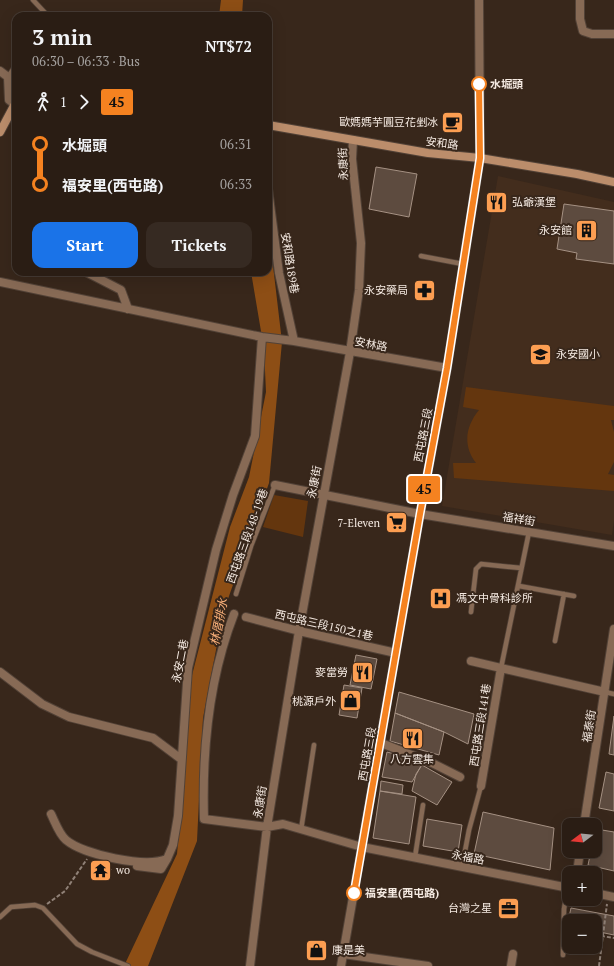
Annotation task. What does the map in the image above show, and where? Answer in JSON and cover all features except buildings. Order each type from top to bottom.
[{"type":"main road","points":[[0,132],[12,109]]},
{"type":"main road","name":"安和路","points":[[272,126],[428,153],[480,158],[614,182]]},
{"type":"street","name":"西屯路三段","points":[[341,966],[447,368],[480,158],[479,0]]},
{"type":"street","points":[[580,0],[580,19],[584,31],[592,34],[614,34]]},
{"type":"street","points":[[0,71],[8,77],[9,100],[12,102]]},
{"type":"street","name":"永康街","points":[[250,966],[267,827],[299,631],[350,352],[359,290],[361,243],[352,159],[353,140]]},
{"type":"street","name":"安和路189巷","points":[[272,220],[279,273],[292,340]]},
{"type":"street","points":[[94,276],[121,290],[128,309]]},
{"type":"street","points":[[0,282],[262,337]]},
{"type":"street","name":"安林路","points":[[262,337],[292,340],[350,352],[447,368]]},
{"type":"street","name":"永安二巷","points":[[167,859],[173,845],[178,816],[185,695],[190,661],[216,550],[233,495],[255,436],[262,337]]},
{"type":"street","name":"福祥街","points":[[275,485],[420,514],[614,546]]},
{"type":"street","name":"永福路","points":[[234,614],[224,638],[213,687],[206,748],[204,819],[267,827],[283,824],[362,847],[562,887]]},
{"type":"street","name":"西屯路三段150之1巷","points":[[246,617],[299,631],[396,653]]},
{"type":"street","name":"福泰街","points":[[585,818],[614,629]]},
{"type":"street","points":[[471,661],[605,692]]},
{"type":"street","name":"西屯路三段141巷","points":[[481,786],[501,668]]},
{"type":"street","points":[[0,672],[42,704],[69,717],[153,738],[181,759]]},
{"type":"street","points":[[381,743],[432,763],[460,777]]},
{"type":"street","points":[[51,814],[64,839],[74,847],[91,853],[137,862],[155,863],[167,859]]},
{"type":"street","points":[[101,859],[156,870],[161,869],[167,859]]},
{"type":"street","points":[[343,954],[428,966]]},
{"type":"street","points":[[511,966],[514,954]]},
{"type":"lane","points":[[33,0],[44,12]]},
{"type":"lane","points":[[8,77],[12,71]]},
{"type":"lane","points":[[422,256],[463,264]]},
{"type":"lane","name":"西屯路三段148-19巷","points":[[236,594],[251,546],[275,485]]},
{"type":"lane","points":[[501,668],[529,532]]},
{"type":"lane","points":[[471,612],[476,569],[481,564],[521,568]]},
{"type":"lane","points":[[519,586],[574,596]]},
{"type":"lane","points":[[555,641],[564,594]]},
{"type":"lane","points":[[605,692],[614,694]]},
{"type":"lane","points":[[301,830],[314,745]]},
{"type":"lane","points":[[462,867],[469,830],[481,786]]},
{"type":"lane","points":[[415,857],[423,805]]},
{"type":"lane","points":[[0,917],[11,907],[34,905],[43,908],[76,944],[113,961],[128,966]]},
{"type":"lane","points":[[563,955],[565,906]]},
{"type":"path","points":[[43,908],[65,891],[89,857],[101,859]]},
{"type":"path","points":[[599,966],[611,896]]},
{"type":"path","points":[[602,936],[614,938]]},
{"type":"shaded area","name":"永安國小","points":[[498,176],[614,202],[614,520],[612,535],[442,506]]},
{"type":"shaded area","points":[[466,387],[614,406],[614,420],[611,420],[614,432],[614,462],[608,474],[614,475],[614,491],[454,478],[453,463],[476,463],[469,450],[467,436],[474,416],[479,410],[463,407]]},
{"type":"shaded area","points":[[274,495],[308,501],[303,537],[263,527]]},
{"type":"water","points":[[221,0],[243,0],[242,12],[220,12]]},
{"type":"water","name":"林厝排水","points":[[272,257],[282,342],[269,483],[223,613],[203,718],[197,841],[148,966],[124,966],[177,854],[185,767],[189,687],[230,527],[249,477],[266,392],[264,349],[252,276],[272,276]]},
{"type":"bus line","name":"45","points":[[354,893],[447,368],[480,158],[479,84]]},
{"type":"place","name":"水堀頭","points":[[479,84]]},
{"type":"place","name":"歐媽媽芋圓豆花剉冰","points":[[453,122]]},
{"type":"place","name":"弘爺漢堡","points":[[497,202]]},
{"type":"place","name":"永安館","points":[[587,230]]},
{"type":"place","name":"永安藥局","points":[[424,290]]},
{"type":"place","name":"永安國小","points":[[541,354]]},
{"type":"place","name":"7-Eleven","points":[[396,523]]},
{"type":"place","name":"馮文中骨科診所","points":[[440,598]]},
{"type":"place","name":"麥當勞","points":[[363,672]]},
{"type":"place","name":"桃源戶外","points":[[351,701]]},
{"type":"place","name":"八方雲集","points":[[412,739]]},
{"type":"place","name":"wo","points":[[101,870]]},
{"type":"place","name":"福安里(西屯路)","points":[[354,893]]},
{"type":"place","name":"台灣之星","points":[[508,908]]},
{"type":"place","name":"康是美","points":[[317,950]]}]
